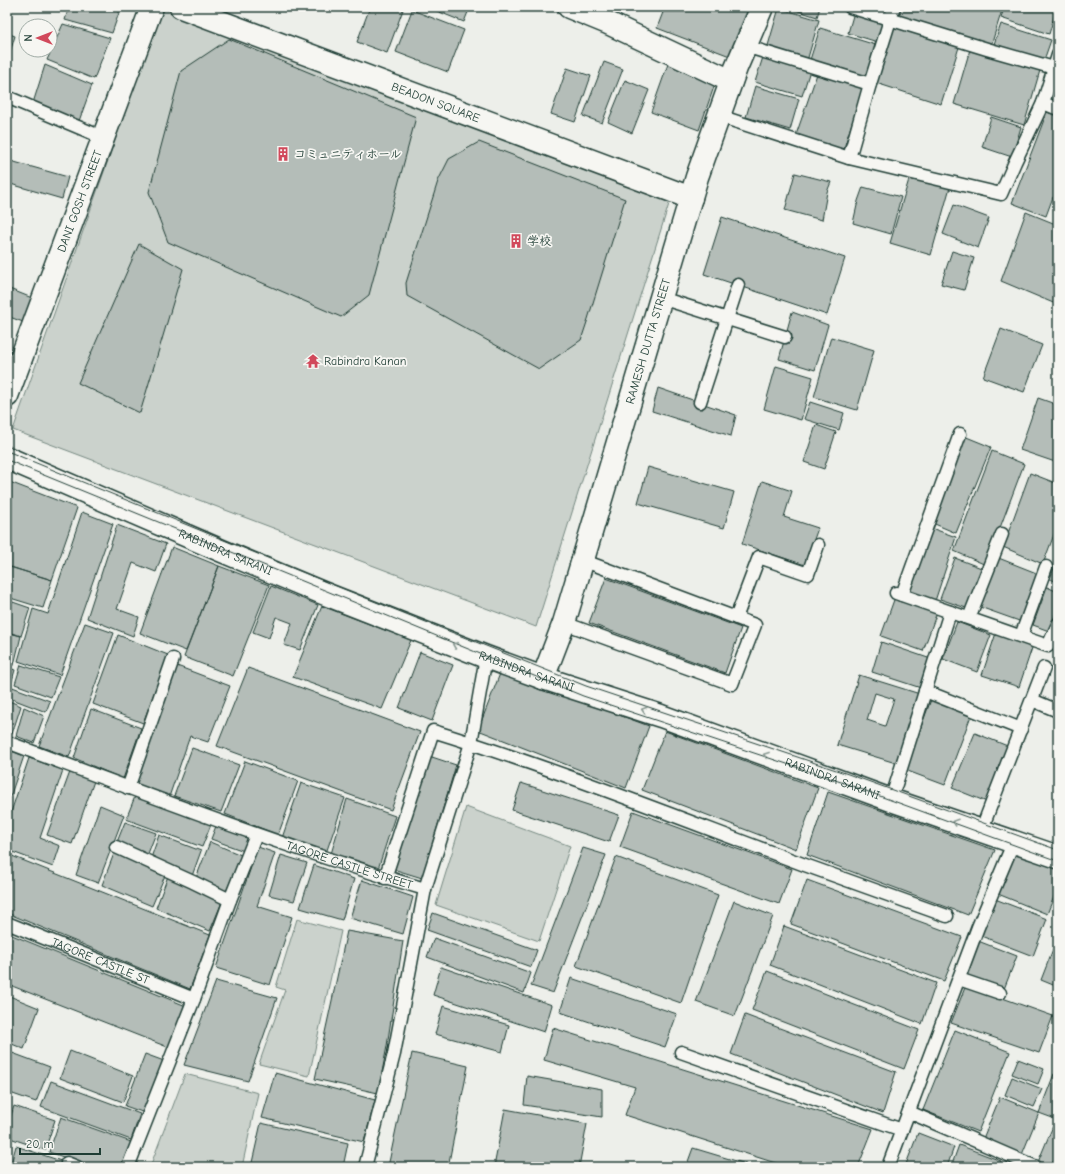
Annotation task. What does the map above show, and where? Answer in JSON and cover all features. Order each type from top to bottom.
[{"type":"street","name":"DANI GOSH STREET","points":[[7,396],[152,7]]},
{"type":"street","name":"BEADON SQUARE","points":[[181,7],[691,198]]},
{"type":"street","points":[[569,7],[608,23],[731,81]]},
{"type":"street","name":"RAMESH DUTTA STREET","points":[[543,678],[564,623],[691,198],[731,81],[762,7]]},
{"type":"street","name":"RABINDRA SARANI","points":[[7,458],[323,593],[486,657],[543,678],[662,716],[891,800],[1058,857]]},
{"type":"lane","points":[[850,7],[1054,68]]},
{"type":"lane","points":[[849,158],[894,7]]},
{"type":"lane","points":[[745,46],[870,84]]},
{"type":"lane","points":[[719,116],[849,158],[1001,194],[1043,104],[1058,55]]},
{"type":"lane","points":[[7,97],[104,138]]},
{"type":"lane","points":[[1043,104],[1058,109]]},
{"type":"lane","points":[[700,402],[738,285]]},
{"type":"lane","points":[[661,298],[785,337]]},
{"type":"lane","points":[[960,434],[899,594],[1048,646],[1058,624]]},
{"type":"lane","points":[[969,618],[1002,534]]},
{"type":"lane","points":[[736,618],[759,557],[808,574],[818,545]]},
{"type":"lane","points":[[564,623],[732,684],[755,625],[582,560]]},
{"type":"lane","points":[[1021,636],[1046,567]]},
{"type":"lane","points":[[891,800],[950,612]]},
{"type":"lane","points":[[425,890],[471,743],[486,657]]},
{"type":"lane","points":[[128,788],[173,659]]},
{"type":"lane","points":[[981,831],[1044,668]]},
{"type":"lane","points":[[925,690],[1021,729]]},
{"type":"lane","points":[[1032,700],[1058,711]]},
{"type":"lane","points":[[385,878],[433,731],[628,798],[947,916]]},
{"type":"lane","name":"TAGORE CASTLE STREET","points":[[7,742],[256,835],[425,890],[394,1054],[365,1167]]},
{"type":"lane","points":[[128,1167],[256,835]]},
{"type":"lane","points":[[888,1167],[978,927],[1014,841]]},
{"type":"lane","points":[[116,847],[230,900]]},
{"type":"lane","name":"TAGORE CASTLE ST","points":[[7,923],[194,999]]},
{"type":"lane","points":[[959,979],[1000,994]]},
{"type":"lane","points":[[681,1052],[902,1130]]},
{"type":"lane","points":[[909,1112],[1036,1167]]},
{"type":"shaded area","points":[[162,7],[204,7],[674,188],[536,627],[13,430]]},
{"type":"shaded area","points":[[466,807],[570,846],[539,941],[436,905]]},
{"type":"shaded area","points":[[297,919],[341,931],[309,1076],[259,1064],[285,990],[276,987]]},
{"type":"shaded area","points":[[185,1074],[258,1093],[242,1167],[150,1167]]},
{"type":"building","points":[[69,7],[121,7],[112,33],[65,20]]},
{"type":"building","points":[[370,7],[404,7],[387,53],[357,42]]},
{"type":"building","points":[[427,7],[470,7],[464,22]]},
{"type":"building","points":[[643,7],[653,7],[651,11]]},
{"type":"building","points":[[665,7],[739,7],[753,12],[735,58],[657,28]]},
{"type":"building","points":[[786,7],[820,7],[817,17]]},
{"type":"building","points":[[896,7],[1003,7],[990,49],[893,18]]},
{"type":"building","points":[[1004,7],[1057,7],[1049,34],[1001,18]]},
{"type":"building","points":[[779,8],[819,20],[807,61],[767,49]]},
{"type":"building","points":[[412,10],[464,30],[448,72],[396,52]]},
{"type":"building","points":[[854,12],[887,22],[881,43],[848,33]]},
{"type":"building","points":[[892,22],[960,44],[941,104],[873,82]]},
{"type":"building","points":[[63,24],[110,38],[94,79],[47,60],[48,58],[58,58],[58,35]]},
{"type":"building","points":[[1001,24],[1051,40],[1043,63],[993,47]]},
{"type":"building","points":[[820,28],[876,45],[865,81],[809,63]]},
{"type":"building","points":[[7,33],[15,36],[7,62]]},
{"type":"building","name":"コミュニティホール","points":[[229,39],[416,117],[369,295],[341,317],[168,242],[149,192],[181,71]]},
{"type":"building","points":[[971,46],[1041,67],[1024,125],[954,104]]},
{"type":"building","points":[[764,54],[811,67],[802,96],[755,82]]},
{"type":"building","points":[[604,62],[623,69],[602,123],[583,116]]},
{"type":"building","points":[[668,64],[716,81],[699,130],[651,112]]},
{"type":"building","points":[[45,65],[92,85],[79,121],[33,103]]},
{"type":"building","points":[[567,68],[591,76],[575,122],[551,114]]},
{"type":"building","points":[[818,71],[864,86],[843,151],[796,135]]},
{"type":"building","points":[[625,80],[649,90],[632,133],[608,122]]},
{"type":"building","points":[[755,86],[799,99],[790,130],[746,117]]},
{"type":"building","points":[[1047,112],[1058,116],[1058,199],[1053,197],[1046,216],[1012,203]]},
{"type":"building","points":[[991,117],[1021,127],[1012,157],[982,147]]},
{"type":"building","name":"学校","points":[[479,142],[625,199],[581,340],[539,369],[407,296],[406,283],[438,181],[449,159]]},
{"type":"building","points":[[7,160],[68,177],[62,199],[7,183]]},
{"type":"building","points":[[795,173],[831,182],[827,192],[822,220],[785,210]]},
{"type":"building","points":[[910,176],[950,187],[931,255],[890,243]]},
{"type":"building","points":[[863,187],[901,197],[891,234],[853,223]]},
{"type":"building","points":[[954,205],[989,218],[978,248],[943,234]]},
{"type":"building","points":[[1026,212],[1058,225],[1058,305],[1001,281]]},
{"type":"building","points":[[722,217],[845,258],[827,315],[704,274]]},
{"type":"building","points":[[139,244],[183,269],[140,413],[78,383]]},
{"type":"building","points":[[952,251],[974,258],[964,290],[941,284]]},
{"type":"building","points":[[7,288],[32,298],[23,322],[7,316]]},
{"type":"building","points":[[792,312],[828,325],[815,370],[779,359]]},
{"type":"building","points":[[1001,329],[1042,345],[1024,392],[983,377]]},
{"type":"building","points":[[831,337],[874,350],[857,410],[814,397]]},
{"type":"building","points":[[776,366],[813,377],[801,420],[764,409]]},
{"type":"building","points":[[658,388],[736,415],[731,436],[652,411]]},
{"type":"building","points":[[1038,398],[1058,405],[1058,463],[1020,450]]},
{"type":"building","points":[[810,402],[844,413],[839,430],[804,419]]},
{"type":"building","points":[[816,425],[836,432],[824,469],[804,462]]},
{"type":"building","points":[[964,436],[991,447],[956,533],[930,522]]},
{"type":"building","points":[[992,451],[1024,464],[986,565],[954,551]]},
{"type":"building","points":[[648,467],[734,492],[724,528],[638,503]]},
{"type":"building","points":[[1030,473],[1058,484],[1058,524],[1043,564],[1003,547]]},
{"type":"building","points":[[7,481],[77,508],[52,580],[7,566]]},
{"type":"building","points":[[762,481],[792,491],[784,517],[818,528],[805,565],[742,544]]},
{"type":"building","points":[[82,512],[113,524],[60,675],[18,661],[33,609],[48,614]]},
{"type":"building","points":[[117,525],[166,544],[156,572],[133,563],[117,609],[139,617],[133,636],[87,618]]},
{"type":"building","points":[[931,528],[956,537],[935,601],[910,592]]},
{"type":"building","points":[[172,547],[219,566],[186,651],[140,633]]},
{"type":"building","points":[[996,557],[1039,574],[1022,622],[977,606]]},
{"type":"building","points":[[1058,557],[1058,582],[1050,579]]},
{"type":"building","points":[[955,558],[984,569],[969,609],[940,599]]},
{"type":"building","points":[[7,566],[52,580],[43,608],[7,597]]},
{"type":"building","points":[[219,566],[269,585],[233,676],[184,657]]},
{"type":"building","points":[[606,578],[741,628],[725,673],[589,623]]},
{"type":"building","points":[[271,586],[318,605],[300,650],[284,645],[292,623],[276,617],[269,638],[253,632]]},
{"type":"building","points":[[1047,587],[1058,592],[1058,607],[1049,631],[1033,625]]},
{"type":"building","points":[[895,597],[937,612],[923,651],[881,636]]},
{"type":"building","points":[[7,600],[30,608],[21,636],[7,632]]},
{"type":"building","points":[[322,606],[411,640],[382,709],[293,677]]},
{"type":"building","points":[[957,622],[991,635],[977,672],[943,659]]},
{"type":"building","points":[[85,623],[114,633],[69,757],[39,746]]},
{"type":"building","points":[[7,632],[21,636],[14,665],[7,663]]},
{"type":"building","points":[[996,633],[1033,645],[1019,687],[982,675]]},
{"type":"building","points":[[118,635],[168,655],[143,723],[93,704]]},
{"type":"building","points":[[881,642],[931,659],[921,688],[872,672]]},
{"type":"building","points":[[420,652],[453,665],[432,721],[399,708]]},
{"type":"building","points":[[21,665],[59,677],[51,697],[15,684]]},
{"type":"building","points":[[177,666],[230,686],[208,742],[190,736],[169,797],[135,785]]},
{"type":"building","points":[[7,667],[15,670],[11,684],[7,683]]},
{"type":"building","points":[[248,668],[420,732],[391,810],[217,746]]},
{"type":"building","points":[[501,671],[649,726],[626,788],[478,730]]},
{"type":"building","points":[[859,675],[920,694],[899,764],[837,745]],"holes":[[[875,693],[894,699],[885,726],[867,720]]]},
{"type":"building","points":[[7,685],[50,701],[46,712],[7,697]]},
{"type":"building","points":[[932,697],[972,713],[945,785],[905,770]]},
{"type":"building","points":[[7,700],[21,706],[12,734],[7,732]]},
{"type":"building","points":[[24,707],[44,716],[34,743],[16,736]]},
{"type":"building","points":[[91,709],[141,728],[123,779],[74,758]]},
{"type":"building","points":[[665,731],[818,788],[796,849],[642,790]]},
{"type":"building","points":[[975,733],[1010,747],[987,802],[952,788]]},
{"type":"building","points":[[192,748],[239,765],[221,812],[174,796]]},
{"type":"building","points":[[7,749],[24,756],[7,806]]},
{"type":"building","points":[[426,755],[456,765],[422,878],[393,869]]},
{"type":"building","points":[[29,758],[63,770],[40,838],[60,846],[53,867],[7,850],[7,824]]},
{"type":"building","points":[[245,761],[298,781],[278,835],[225,814]]},
{"type":"building","points":[[70,772],[94,781],[72,844],[47,835]]},
{"type":"building","points":[[301,783],[345,798],[326,853],[282,838]]},
{"type":"building","points":[[521,783],[619,815],[609,842],[512,810]]},
{"type":"building","points":[[828,792],[995,850],[968,915],[807,855]]},
{"type":"building","points":[[136,794],[212,822],[202,847],[126,819]]},
{"type":"building","points":[[347,799],[395,816],[378,869],[331,854]]},
{"type":"building","points":[[100,805],[124,815],[98,883],[76,875]]},
{"type":"building","points":[[633,811],[792,869],[779,904],[620,847]]},
{"type":"building","points":[[125,822],[156,833],[147,856],[117,842]]},
{"type":"building","points":[[216,826],[248,838],[244,851],[211,839]]},
{"type":"building","points":[[159,835],[201,851],[192,876],[151,858]]},
{"type":"building","points":[[210,842],[241,855],[226,892],[196,878]]},
{"type":"building","points":[[258,847],[275,853],[257,906],[292,917],[270,985],[216,968]]},
{"type":"building","points":[[583,848],[606,855],[553,993],[531,986]]},
{"type":"building","points":[[115,851],[166,873],[152,906],[102,885]]},
{"type":"building","points":[[1015,852],[1058,870],[1058,887],[1047,914],[998,894]]},
{"type":"building","points":[[7,854],[210,935],[190,989],[7,913]]},
{"type":"building","points":[[281,855],[307,863],[294,901],[269,895]]},
{"type":"building","points":[[616,857],[718,895],[681,1003],[576,966]]},
{"type":"building","points":[[314,865],[354,879],[342,920],[300,908]]},
{"type":"building","points":[[168,876],[222,902],[210,931],[156,908]]},
{"type":"building","points":[[362,880],[413,897],[403,934],[350,918]]},
{"type":"building","points":[[807,880],[962,937],[944,981],[791,924]]},
{"type":"building","points":[[995,899],[1047,919],[1033,956],[981,936]]},
{"type":"building","points":[[734,901],[773,916],[735,1016],[696,1002]]},
{"type":"building","points":[[433,913],[537,950],[531,967],[427,930]]},
{"type":"building","points":[[784,926],[936,983],[922,1024],[770,965]]},
{"type":"building","points":[[347,931],[403,941],[387,1046],[378,1093],[315,1079]]},
{"type":"building","points":[[7,933],[186,1006],[170,1048],[7,984]]},
{"type":"building","points":[[1058,936],[1058,987],[1041,980]]},
{"type":"building","points":[[434,938],[531,973],[524,993],[427,957]]},
{"type":"building","points":[[978,941],[1017,956],[1004,989],[966,975]]},
{"type":"building","points":[[441,967],[552,1005],[544,1032],[433,995]]},
{"type":"building","points":[[767,971],[919,1030],[904,1069],[752,1010]]},
{"type":"building","points":[[571,978],[677,1014],[665,1047],[560,1012]]},
{"type":"building","points":[[216,981],[277,998],[248,1081],[184,1065]]},
{"type":"building","points":[[966,985],[1053,1016],[1039,1053],[951,1023]]},
{"type":"building","points":[[7,995],[39,1008],[24,1049],[7,1042]]},
{"type":"building","points":[[443,1006],[509,1025],[502,1052],[435,1034]]},
{"type":"building","points":[[745,1015],[896,1072],[883,1113],[731,1054]]},
{"type":"building","points":[[553,1028],[873,1129],[858,1167],[788,1167],[625,1115],[635,1087],[544,1060]]},
{"type":"building","points":[[955,1030],[1010,1052],[978,1132],[923,1110]]},
{"type":"building","points":[[7,1051],[50,1067],[36,1102],[7,1092]]},
{"type":"building","points":[[70,1051],[133,1076],[123,1102],[60,1078]]},
{"type":"building","points":[[412,1053],[468,1066],[448,1167],[388,1167]]},
{"type":"building","points":[[145,1054],[164,1061],[145,1113],[125,1106]]},
{"type":"building","points":[[1018,1059],[1044,1069],[1038,1084],[1012,1074]]},
{"type":"building","points":[[275,1073],[375,1100],[364,1142],[262,1118]]},
{"type":"building","points":[[1054,1074],[1058,1076],[1058,1120],[1039,1113]]},
{"type":"building","points":[[527,1076],[602,1089],[602,1117],[524,1105]]},
{"type":"building","points":[[1012,1077],[1042,1089],[1034,1107],[1005,1095]]},
{"type":"building","points":[[51,1081],[140,1114],[131,1140],[41,1107]]},
{"type":"building","points":[[1000,1097],[1039,1113],[1021,1157],[982,1141]]},
{"type":"building","points":[[14,1106],[55,1120],[45,1150],[7,1137],[7,1128]]},
{"type":"building","points":[[505,1109],[587,1124],[579,1167],[494,1167]]},
{"type":"building","points":[[61,1117],[131,1142],[122,1167],[92,1167],[49,1152]]},
{"type":"building","points":[[261,1123],[348,1143],[343,1167],[251,1167]]},
{"type":"building","points":[[1053,1126],[1058,1128],[1058,1167],[1050,1167],[1038,1162]]},
{"type":"building","points":[[918,1133],[954,1147],[947,1167],[905,1167]]},
{"type":"building","points":[[7,1141],[12,1142],[7,1158]]},
{"type":"building","points":[[959,1145],[1001,1161],[999,1167],[951,1167]]},
{"type":"building","points":[[16,1146],[61,1161],[59,1167],[10,1167]]},
{"type":"building","points":[[693,1148],[756,1167],[686,1167]]},
{"type":"building","points":[[1005,1163],[1017,1167],[1003,1167]]},
{"type":"tram line","points":[[7,451],[331,584],[586,686],[848,774],[1058,850]]},
{"type":"tram line","points":[[7,460],[583,696],[844,783],[1058,861]]},
{"type":"place","name":"コミュニティホール","points":[[283,154]]},
{"type":"place","name":"学校","points":[[516,241]]},
{"type":"place","name":"Rabindra Kanan","points":[[313,361]]}]
